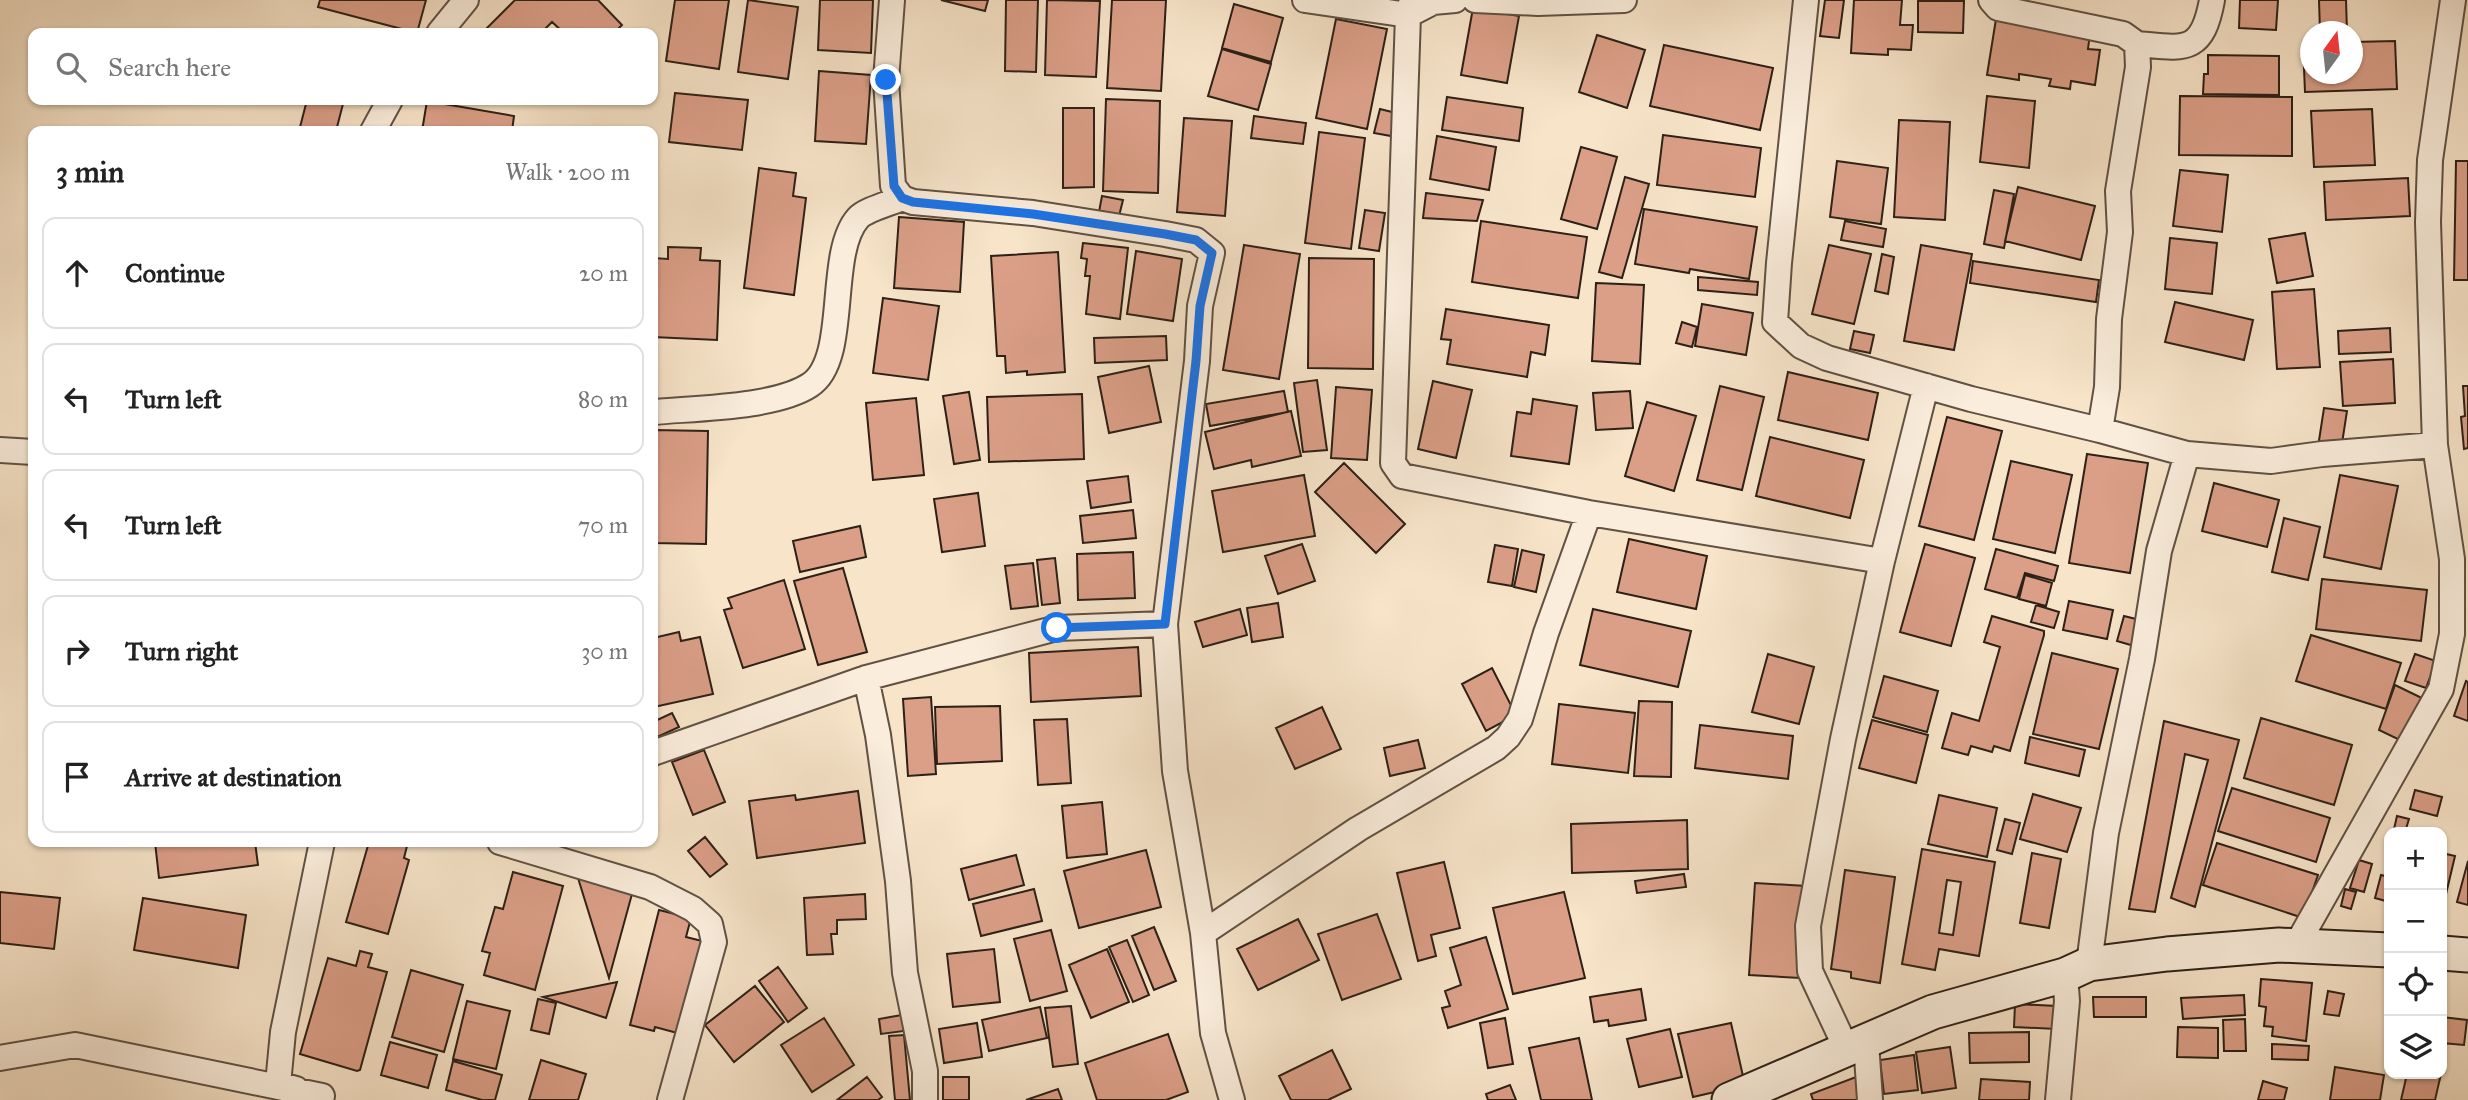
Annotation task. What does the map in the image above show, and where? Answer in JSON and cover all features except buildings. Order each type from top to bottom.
[{"type":"street","points":[[443,28],[466,0]]},
{"type":"street","points":[[892,0],[886,80],[894,186],[902,198],[913,202],[1033,214],[1165,234],[1196,240],[1212,253],[1197,331],[1196,361],[1165,624],[1175,771],[1203,933],[1213,1034],[1232,1100]]},
{"type":"street","points":[[1305,0],[1410,8],[1455,0]]},
{"type":"street","points":[[1475,0],[1538,3],[1624,0]]},
{"type":"street","points":[[1991,0],[1998,8],[2123,34],[2137,44],[2184,48],[2194,42],[2203,31],[2212,0]]},
{"type":"street","points":[[2296,946],[2441,689],[2452,634],[2452,559],[2435,445],[2428,222],[2430,160],[2453,0]]},
{"type":"street","points":[[1798,2],[1775,323],[1801,346],[1827,358],[1926,386],[2188,454],[2271,461],[2435,445]]},
{"type":"street","points":[[1410,8],[1393,463],[1402,476],[1589,513],[1882,561]]},
{"type":"street","points":[[2100,430],[2107,387],[2109,319],[2119,232],[2118,191],[2138,66],[2137,44]]},
{"type":"street","points":[[376,126],[387,105]]},
{"type":"street","points":[[658,412],[778,400],[813,384],[829,359],[849,232],[859,216],[902,198]]},
{"type":"street","points":[[1870,1100],[1857,1046],[1810,971],[1808,926],[1843,738],[1882,561],[1926,386]]},
{"type":"street","points":[[0,450],[28,452]]},
{"type":"street","points":[[2058,1100],[2067,1001],[2077,970],[2142,659],[2159,551],[2188,454]]},
{"type":"street","points":[[1203,933],[1358,829],[1496,748],[1508,737],[1520,719],[1546,633],[1589,513]]},
{"type":"street","points":[[658,751],[866,678],[1057,628],[1165,624]]},
{"type":"street","points":[[866,678],[898,881],[905,973],[925,1071],[925,1100]]},
{"type":"street","points":[[321,847],[283,1032],[278,1084],[330,1098]]},
{"type":"street","points":[[517,847],[650,887],[693,909],[710,924],[714,942],[670,1100]]},
{"type":"street","points":[[1729,1100],[1933,1012],[2077,970],[2167,954],[2296,946],[2384,950]]},
{"type":"street","points":[[2447,953],[2468,955]]},
{"type":"street","points":[[0,1058],[75,1045],[330,1098]]},
{"type":"route","points":[[886,80],[894,186],[902,198],[913,202],[1033,214],[1165,234],[1196,240],[1212,253],[1200,306],[1165,624],[1057,628]]}]
